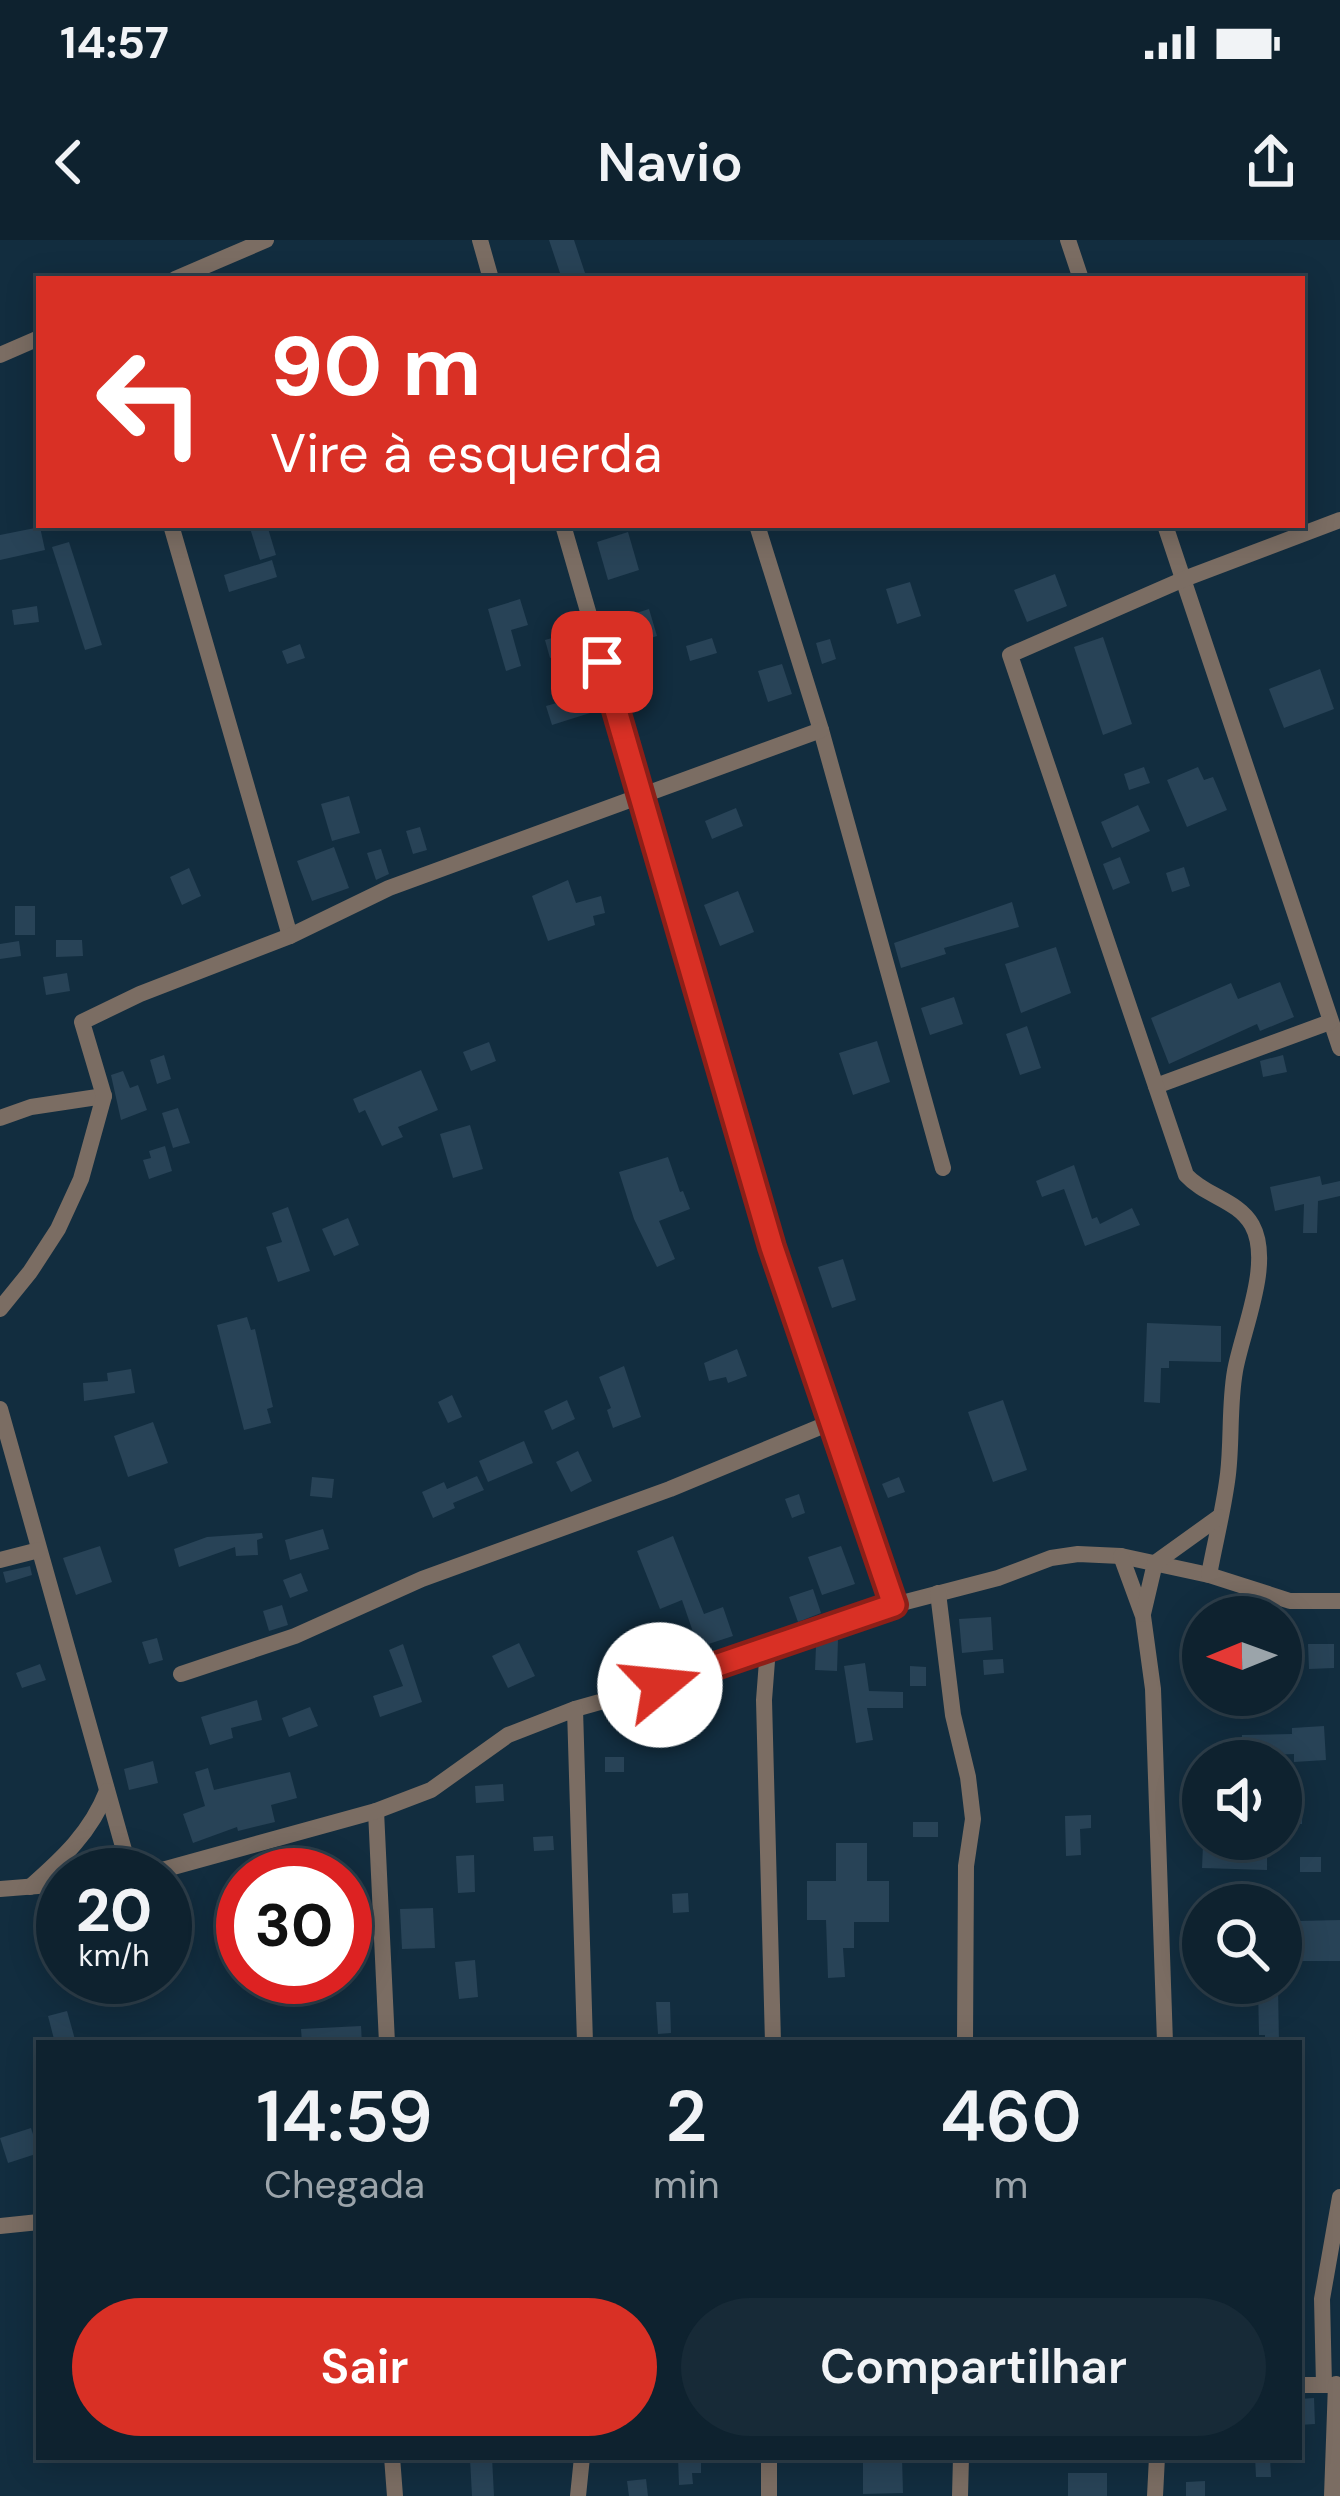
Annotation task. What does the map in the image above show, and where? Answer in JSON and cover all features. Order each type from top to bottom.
[{"type":"street","points":[[182,276],[266,240]]},
{"type":"street","points":[[480,240],[490,276]]},
{"type":"street","points":[[1068,240],[1080,276]]},
{"type":"street","points":[[0,355],[36,339]]},
{"type":"street","points":[[1209,1575],[1228,1474],[1235,1371],[1257,1285],[1258,1247],[1253,1228],[1240,1210],[1200,1190],[1186,1175],[1010,655],[1340,520]]},
{"type":"street","points":[[172,528],[290,935]]},
{"type":"street","points":[[563,528],[772,1247],[894,1605]]},
{"type":"street","points":[[758,528],[821,730],[943,1168]]},
{"type":"street","points":[[1166,528],[1340,1048]]},
{"type":"street","points":[[0,1309],[58,1229],[81,1179],[104,1096],[82,1022],[389,888],[821,730]]},
{"type":"street","points":[[1156,1085],[1330,1022]]},
{"type":"street","points":[[0,1118],[31,1107],[104,1096]]},
{"type":"street","points":[[0,1408],[123,1848]]},
{"type":"street","points":[[181,1674],[295,1636],[422,1579],[670,1489],[832,1422]]},
{"type":"street","points":[[1143,1616],[1155,1563],[1219,1517]]},
{"type":"street","points":[[0,1560],[39,1550]]},
{"type":"street","points":[[1121,1556],[1143,1616],[1153,1689],[1165,2040]]},
{"type":"street","points":[[192,1862],[376,1810],[430,1790],[508,1735],[575,1709],[1051,1558],[1121,1556],[1209,1575],[1290,1601],[1340,1601]]},
{"type":"street","points":[[938,1593],[952,1715],[973,1819],[966,1866],[965,2040]]},
{"type":"street","points":[[768,1648],[764,1700],[773,2040]]},
{"type":"street","points":[[575,1709],[585,2040]]},
{"type":"street","points":[[30,1887],[74,1848],[98,1815],[107,1791]]},
{"type":"street","points":[[376,1810],[387,2040]]},
{"type":"street","points":[[0,1889],[36,1887]]},
{"type":"street","points":[[1332,2496],[1333,2385],[1322,2300],[1340,2197]]},
{"type":"street","points":[[0,2225],[36,2222]]},
{"type":"street","points":[[1302,2385],[1333,2385]]},
{"type":"street","points":[[392,2460],[395,2496]]},
{"type":"street","points":[[578,2496],[582,2460]]},
{"type":"street","points":[[769,2460],[769,2496]]},
{"type":"street","points":[[960,2496],[961,2460]]},
{"type":"street","points":[[1155,2496],[1157,2460]]},
{"type":"building","points":[[549,240],[574,240],[586,276],[561,276]]},
{"type":"building","points":[[40,528],[45,550],[0,560],[0,535]]},
{"type":"building","points":[[250,528],[268,528],[276,555],[260,560]]},
{"type":"building","points":[[628,532],[639,570],[608,580],[597,542]]},
{"type":"building","points":[[69,542],[102,645],[85,650],[52,547]]},
{"type":"building","points":[[272,560],[277,577],[229,592],[224,575]]},
{"type":"building","points":[[1055,574],[1067,606],[1027,622],[1014,590]]},
{"type":"building","points":[[910,582],[921,616],[897,624],[886,589]]},
{"type":"building","points":[[520,599],[528,625],[511,630],[521,666],[506,671],[488,609]]},
{"type":"building","points":[[37,606],[39,622],[14,625],[12,610]]},
{"type":"building","points":[[649,609],[657,636],[625,646],[617,619]]},
{"type":"building","points":[[577,631],[583,648],[550,658],[545,640]]},
{"type":"building","points":[[1103,637],[1132,724],[1103,735],[1074,647]]},
{"type":"building","points":[[712,638],[717,653],[690,661],[686,646]]},
{"type":"building","points":[[830,639],[836,659],[822,664],[816,643]]},
{"type":"building","points":[[300,644],[305,658],[287,664],[282,651]]},
{"type":"building","points":[[782,664],[792,694],[768,702],[758,671]]},
{"type":"building","points":[[1320,669],[1334,709],[1284,728],[1269,689]]},
{"type":"building","points":[[585,695],[590,713],[552,725],[546,706]]},
{"type":"building","points":[[1144,767],[1150,783],[1129,790],[1124,774]]},
{"type":"building","points":[[1198,767],[1204,780],[1213,777],[1227,810],[1187,827],[1167,780]]},
{"type":"building","points":[[349,796],[360,833],[332,841],[321,804]]},
{"type":"building","points":[[1138,805],[1150,831],[1112,848],[1101,822]]},
{"type":"building","points":[[736,808],[743,826],[712,839],[705,821]]},
{"type":"building","points":[[420,827],[427,850],[413,854],[406,831]]},
{"type":"building","points":[[334,847],[349,888],[312,901],[297,861]]},
{"type":"building","points":[[381,849],[389,874],[376,880],[367,853]]},
{"type":"building","points":[[1120,857],[1130,883],[1113,890],[1103,864]]},
{"type":"building","points":[[1184,867],[1190,886],[1172,892],[1166,873]]},
{"type":"building","points":[[189,868],[201,896],[182,905],[170,877]]},
{"type":"building","points":[[568,880],[576,903],[601,896],[605,913],[593,916],[595,925],[548,941],[532,896]]},
{"type":"building","points":[[738,891],[754,932],[720,946],[704,905]]},
{"type":"building","points":[[1012,902],[1019,927],[944,948],[946,954],[901,968],[894,943]]},
{"type":"building","points":[[15,906],[35,906],[35,935],[15,935]]},
{"type":"building","points":[[56,940],[82,940],[83,956],[56,957]]},
{"type":"building","points":[[19,941],[21,956],[0,959],[0,944]]},
{"type":"building","points":[[1056,947],[1071,993],[1021,1013],[1005,964]]},
{"type":"building","points":[[67,973],[70,991],[46,995],[43,977]]},
{"type":"building","points":[[1280,982],[1294,1017],[1260,1031],[1257,1024],[1169,1064],[1151,1018],[1231,983],[1238,999]]},
{"type":"building","points":[[954,997],[963,1024],[930,1035],[921,1008]]},
{"type":"building","points":[[1027,1026],[1041,1068],[1020,1075],[1006,1034]]},
{"type":"building","points":[[877,1041],[890,1082],[853,1095],[839,1053]]},
{"type":"building","points":[[489,1042],[496,1061],[471,1071],[463,1052]]},
{"type":"building","points":[[164,1055],[171,1079],[157,1084],[150,1060]]},
{"type":"building","points":[[1283,1055],[1287,1072],[1263,1077],[1260,1061]]},
{"type":"building","points":[[421,1070],[438,1110],[398,1127],[403,1137],[382,1146],[365,1110],[359,1113],[353,1099]]},
{"type":"building","points":[[123,1071],[130,1088],[138,1085],[147,1110],[121,1120],[111,1075]]},
{"type":"building","points":[[178,1108],[190,1143],[173,1148],[162,1113]]},
{"type":"building","points":[[470,1125],[483,1169],[453,1178],[440,1134]]},
{"type":"building","points":[[165,1146],[172,1171],[149,1179],[143,1160],[151,1158],[149,1151]]},
{"type":"building","points":[[668,1157],[690,1209],[659,1221],[675,1259],[657,1267],[619,1172]]},
{"type":"building","points":[[1074,1165],[1092,1219],[1097,1217],[1100,1224],[1132,1208],[1140,1225],[1085,1246],[1064,1189],[1042,1197],[1036,1181]]},
{"type":"building","points":[[1320,1176],[1322,1185],[1340,1181],[1340,1196],[1318,1201],[1317,1233],[1303,1233],[1304,1204],[1275,1211],[1270,1187]]},
{"type":"building","points":[[288,1207],[310,1271],[278,1282],[266,1247],[282,1242],[272,1213]]},
{"type":"building","points":[[348,1218],[359,1245],[334,1256],[322,1229]]},
{"type":"building","points":[[843,1259],[856,1300],[832,1308],[818,1267]]},
{"type":"building","points":[[247,1317],[251,1330],[255,1329],[273,1407],[267,1409],[271,1423],[244,1430],[217,1325]]},
{"type":"building","points":[[1147,1323],[1221,1326],[1221,1362],[1169,1361],[1169,1368],[1161,1368],[1160,1403],[1144,1402]]},
{"type":"building","points":[[737,1349],[747,1376],[728,1383],[726,1377],[709,1381],[704,1363]]},
{"type":"building","points":[[624,1366],[641,1417],[613,1428],[599,1377]]},
{"type":"building","points":[[131,1369],[135,1393],[84,1401],[83,1383],[108,1381],[107,1373]]},
{"type":"building","points":[[452,1395],[462,1417],[448,1423],[438,1402]]},
{"type":"building","points":[[567,1400],[575,1419],[552,1430],[544,1411]]},
{"type":"building","points":[[1003,1400],[1027,1470],[993,1482],[968,1412]]},
{"type":"building","points":[[153,1422],[168,1463],[128,1477],[114,1436]]},
{"type":"building","points":[[524,1441],[533,1463],[488,1482],[479,1461]]},
{"type":"building","points":[[578,1451],[592,1481],[571,1492],[556,1462]]},
{"type":"building","points":[[477,1476],[484,1490],[433,1518],[422,1492],[444,1482],[447,1489]]},
{"type":"building","points":[[312,1477],[334,1479],[332,1498],[310,1496]]},
{"type":"building","points":[[899,1477],[905,1492],[888,1498],[882,1484]]},
{"type":"building","points":[[799,1494],[805,1513],[792,1518],[785,1499]]},
{"type":"building","points":[[323,1529],[329,1549],[290,1560],[285,1540]]},
{"type":"building","points":[[262,1533],[263,1538],[257,1540],[258,1555],[236,1556],[235,1547],[179,1567],[174,1549],[207,1537]]},
{"type":"building","points":[[673,1536],[704,1614],[723,1607],[733,1636],[687,1651],[682,1635],[693,1632],[682,1600],[660,1609],[637,1551]]},
{"type":"building","points":[[100,1546],[112,1582],[76,1595],[63,1558]]},
{"type":"building","points":[[841,1546],[855,1584],[822,1595],[808,1557]]},
{"type":"building","points":[[30,1566],[32,1575],[6,1583],[3,1572]]},
{"type":"building","points":[[301,1573],[308,1591],[290,1598],[283,1580]]},
{"type":"building","points":[[813,1589],[821,1613],[798,1622],[789,1597]]},
{"type":"building","points":[[282,1605],[288,1625],[269,1631],[263,1611]]},
{"type":"building","points":[[991,1617],[993,1650],[962,1653],[959,1619]]},
{"type":"building","points":[[157,1638],[163,1660],[149,1664],[142,1642]]},
{"type":"building","points":[[838,1640],[837,1671],[815,1670],[816,1646]]},
{"type":"building","points":[[519,1643],[535,1676],[508,1688],[492,1656]]},
{"type":"building","points":[[403,1644],[422,1702],[380,1717],[373,1696],[403,1686],[389,1650]]},
{"type":"building","points":[[1308,1644],[1334,1644],[1334,1668],[1309,1669]]},
{"type":"building","points":[[1003,1659],[1004,1673],[984,1675],[983,1660]]},
{"type":"building","points":[[865,1663],[869,1691],[903,1692],[903,1708],[867,1708],[873,1740],[856,1743],[844,1666]]},
{"type":"building","points":[[40,1664],[46,1680],[22,1688],[16,1673]]},
{"type":"building","points":[[910,1666],[926,1667],[926,1686],[910,1686]]},
{"type":"building","points":[[257,1700],[262,1720],[231,1728],[233,1738],[210,1745],[201,1717]]},
{"type":"building","points":[[310,1707],[318,1726],[289,1737],[282,1718]]},
{"type":"building","points":[[1324,1726],[1326,1760],[1302,1762],[1302,1740],[1242,1740],[1242,1735],[1292,1734],[1292,1728]]},
{"type":"building","points":[[605,1757],[624,1757],[624,1772],[605,1772]]},
{"type":"building","points":[[153,1761],[158,1783],[129,1790],[124,1769]]},
{"type":"building","points":[[208,1768],[214,1790],[290,1772],[297,1798],[271,1805],[275,1822],[238,1831],[237,1827],[193,1843],[183,1814],[205,1806],[195,1772]]},
{"type":"building","points":[[503,1784],[504,1801],[476,1803],[475,1786]]},
{"type":"building","points":[[1091,1815],[1091,1828],[1080,1829],[1081,1855],[1066,1856],[1065,1816]]},
{"type":"building","points":[[913,1822],[938,1822],[938,1837],[913,1837]]},
{"type":"building","points":[[553,1836],[554,1850],[534,1851],[533,1837]]},
{"type":"building","points":[[836,1843],[867,1843],[867,1881],[889,1881],[889,1922],[854,1922],[854,1948],[843,1948],[845,1977],[828,1978],[826,1920],[807,1920],[807,1881],[836,1881]]},
{"type":"building","points":[[474,1855],[475,1892],[458,1893],[456,1856]]},
{"type":"building","points":[[1302,1857],[1321,1857],[1321,1872],[1300,1872]]},
{"type":"building","points":[[1202,1860],[1267,1860],[1267,1870],[1202,1868]]},
{"type":"building","points":[[688,1893],[689,1912],[673,1913],[672,1894]]},
{"type":"building","points":[[433,1908],[435,1948],[402,1949],[400,1909]]},
{"type":"building","points":[[1340,1920],[1340,1961],[1302,1961],[1302,1921]]},
{"type":"building","points":[[475,1960],[478,1997],[459,1999],[455,1962]]},
{"type":"building","points":[[656,2002],[670,2002],[671,2033],[658,2034]]},
{"type":"building","points":[[1258,2004],[1278,2004],[1279,2040],[1265,2040],[1265,2035],[1259,2035]]},
{"type":"building","points":[[67,2011],[75,2040],[54,2040],[48,2016]]},
{"type":"building","points":[[361,2026],[362,2040],[302,2040],[301,2029]]},
{"type":"building","points":[[31,2128],[36,2154],[8,2163],[0,2138]]},
{"type":"building","points":[[1314,2398],[1315,2424],[1302,2425],[1302,2399]]},
{"type":"building","points":[[470,2460],[492,2460],[494,2496],[472,2496]]},
{"type":"building","points":[[678,2460],[701,2460],[701,2473],[692,2473],[693,2484],[679,2485]]},
{"type":"building","points":[[863,2460],[902,2460],[903,2493],[863,2494]]},
{"type":"building","points":[[1255,2460],[1270,2460],[1271,2477],[1256,2477]]},
{"type":"building","points":[[1068,2473],[1107,2473],[1107,2496],[1068,2496]]},
{"type":"building","points":[[646,2479],[648,2496],[629,2496],[627,2481]]},
{"type":"building","points":[[1205,2481],[1205,2496],[1186,2496],[1186,2482]]},
{"type":"route","points":[[602,662],[772,1247],[894,1605],[660,1685]]}]
